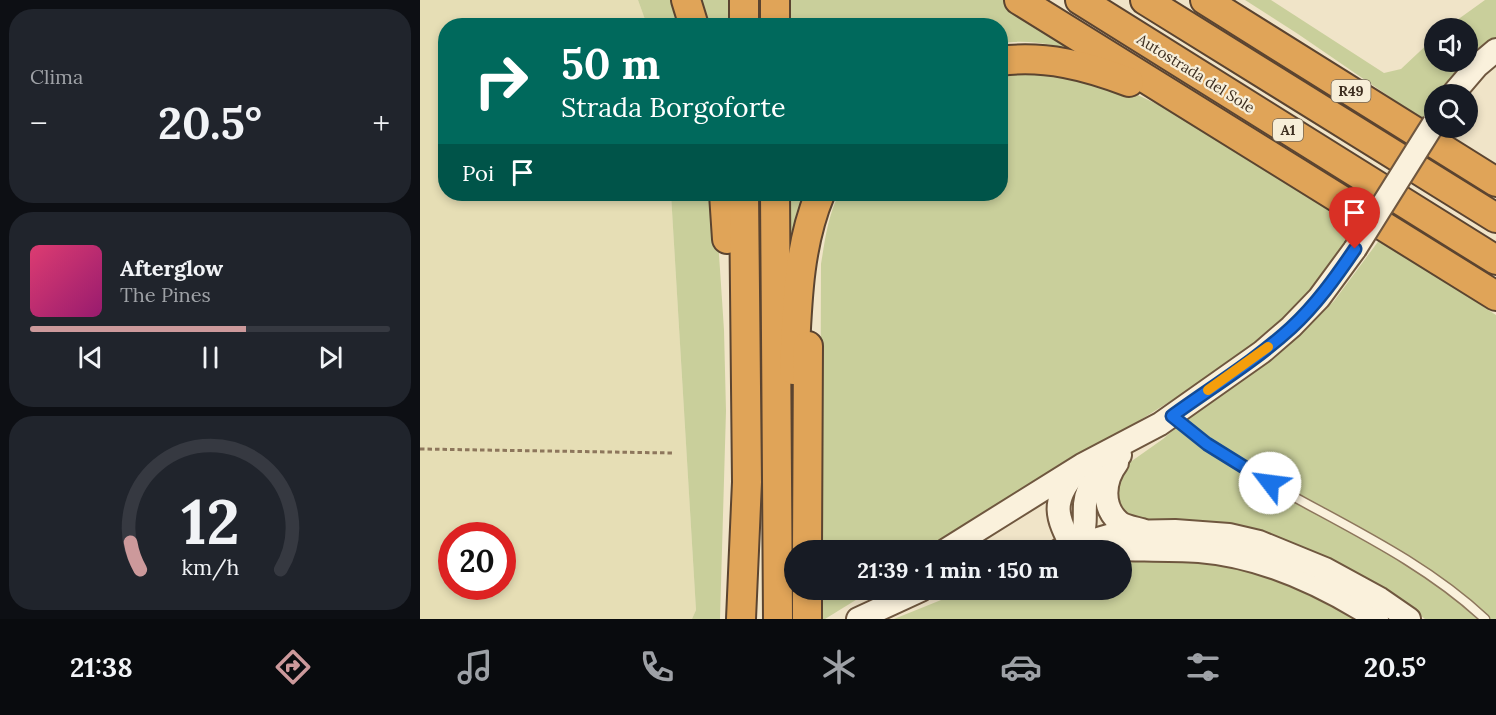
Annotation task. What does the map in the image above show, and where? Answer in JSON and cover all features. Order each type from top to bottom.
[{"type":"highway","points":[[686,0],[692,18]]},
{"type":"highway","points":[[744,0],[744,18]]},
{"type":"highway","points":[[774,18],[775,0]]},
{"type":"highway","points":[[1019,0],[1496,296]]},
{"type":"highway","name":"Autostrada del Sole","points":[[1080,0],[1496,260]]},
{"type":"highway","name":"A1","points":[[1145,0],[1496,218]]},
{"type":"highway","name":"R49","points":[[1205,0],[1496,183]]},
{"type":"highway","points":[[1008,61],[1056,61],[1100,71],[1139,86],[1198,120],[1277,159]]},
{"type":"highway","points":[[724,201],[731,328],[734,502],[743,584]]},
{"type":"highway","points":[[741,619],[747,482],[744,201]]},
{"type":"highway","points":[[775,201],[778,619]]},
{"type":"highway","points":[[778,578],[791,470],[792,394],[800,271],[804,243],[818,201]]},
{"type":"highway","points":[[807,540],[810,272],[813,244],[826,201]]},
{"type":"highway","points":[[807,600],[807,619]]},
{"type":"street","points":[[1462,84],[1477,66],[1496,50]]},
{"type":"street","points":[[962,540],[1082,465],[1166,420],[1262,351],[1291,327],[1319,298],[1355,249],[1425,138]]},
{"type":"street","points":[[1075,540],[1085,529],[1087,496],[1097,475],[1105,466],[1142,439],[1119,459],[1113,468],[1106,487],[1106,496],[1108,505],[1119,522],[1148,531]]},
{"type":"street","points":[[1065,540],[1057,514],[1058,503],[1067,482],[1082,465]]},
{"type":"street","points":[[1096,540],[1122,532],[1148,531],[1204,532],[1259,542],[1352,582],[1409,619]]},
{"type":"street","points":[[1132,550],[1199,551],[1257,561],[1336,594],[1377,619]]},
{"type":"street","points":[[858,619],[879,600]]},
{"type":"street","points":[[858,619],[899,600]]},
{"type":"lane","points":[[1166,420],[1250,472],[1405,561],[1462,598],[1485,619]]},
{"type":"path","points":[[420,449],[673,453]]},
{"type":"shaded area","points":[[420,0],[638,0],[644,18],[438,18],[438,201],[671,201],[696,610],[692,619],[420,619]]},
{"type":"green space","points":[[638,0],[677,0],[683,18],[644,18]]},
{"type":"green space","points":[[698,0],[731,0],[731,18],[704,18]]},
{"type":"green space","points":[[785,0],[1004,0],[1087,51],[1085,55],[1043,43],[1008,43],[1008,18],[786,18]]},
{"type":"green space","points":[[1245,0],[1271,0],[1384,73],[1401,69],[1424,47],[1424,72],[1457,72],[1447,84],[1424,84],[1424,116],[1422,119]]},
{"type":"green space","points":[[1485,0],[1496,0],[1496,37],[1478,50],[1478,18],[1460,18]]},
{"type":"green space","points":[[1035,67],[1125,89],[1161,106],[1356,227],[1321,279],[1286,318],[1242,356],[950,540],[820,540],[821,264],[827,228],[836,201],[1008,201],[1008,69]]},
{"type":"green space","points":[[671,201],[715,201],[724,330],[726,411],[720,619],[692,619],[696,610]]},
{"type":"green space","points":[[787,201],[807,201],[788,290]]},
{"type":"green space","points":[[1380,239],[1496,315],[1496,619],[1425,619],[1408,606],[1136,524],[1119,509],[1115,479],[1119,470],[1163,439],[1205,402],[1294,340],[1334,301]]},
{"type":"green space","points":[[1132,560],[1209,561],[1264,572],[1361,619],[894,619],[941,600],[1132,600]]},
{"type":"green space","points":[[820,600],[856,600],[825,619],[819,619]]},
{"type":"slow traffic","points":[[1208,390],[1268,347]]},
{"type":"route","points":[[1270,483],[1207,444],[1172,416],[1262,351],[1291,327],[1319,298],[1355,249]]}]
